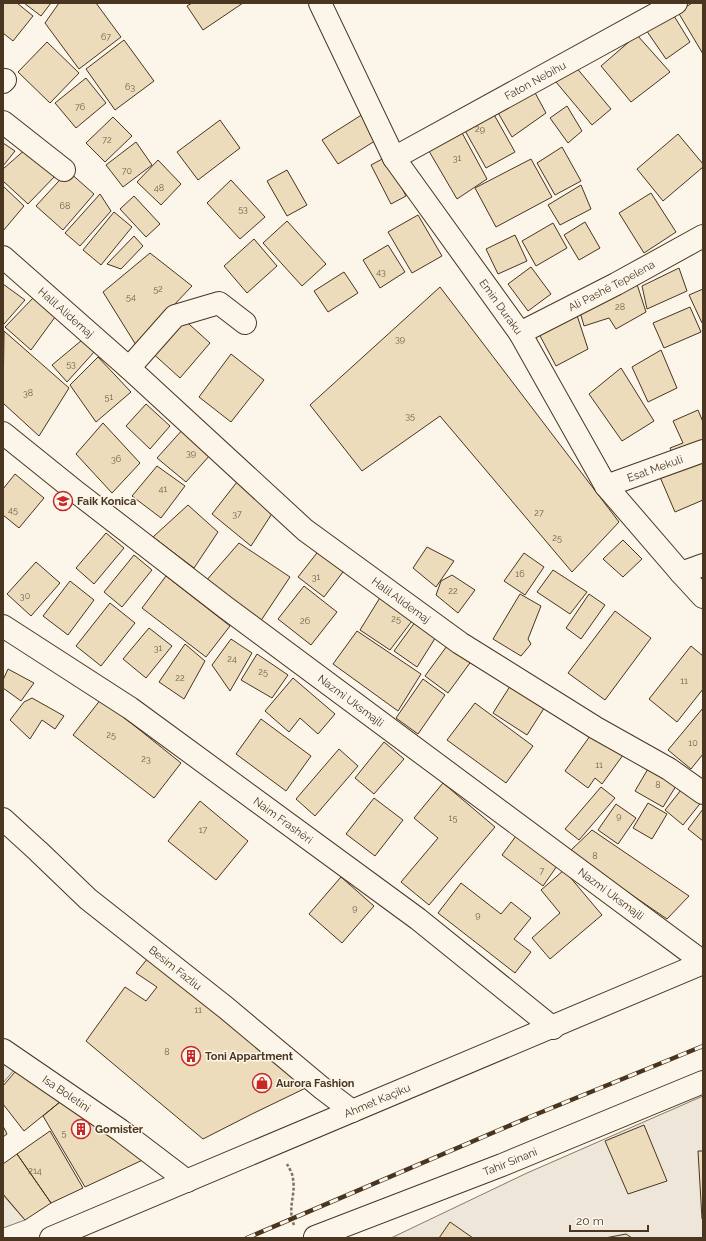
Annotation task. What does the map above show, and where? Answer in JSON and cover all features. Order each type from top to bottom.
[{"type":"street","name":"Emin Duraku","points":[[320,3],[394,158],[520,333],[606,486],[681,574],[703,597]]},
{"type":"street","name":"Faton Nebihu","points":[[394,158],[676,3]]},
{"type":"street","points":[[3,122],[64,170]]},
{"type":"street","name":"Ali Pashë Tepelena","points":[[520,333],[616,284],[703,236]]},
{"type":"street","name":"Halil Alidemaj","points":[[3,258],[129,368],[305,530],[460,643],[596,728],[669,769],[703,793]]},
{"type":"street","points":[[129,368],[175,316],[219,303],[245,323]]},
{"type":"street","name":"Nazmi Uksmajli","points":[[3,433],[75,491],[225,607],[703,963]]},
{"type":"street","name":"Esat Mekuli","points":[[606,486],[703,451]]},
{"type":"street","points":[[681,574],[703,565]]},
{"type":"street","name":"Naim Frashëri","points":[[3,626],[130,708],[418,919],[553,1028]]},
{"type":"street","name":"Besim Fazliu","points":[[3,819],[88,899],[225,1007],[323,1089],[352,1111]]},
{"type":"street","name":"Ahmet Kaçiku","points":[[51,1238],[553,1028],[703,963]]},
{"type":"street","name":"Isa Boletini","points":[[3,1050],[120,1130],[187,1181]]},
{"type":"street","name":"Tahir Sinani","points":[[310,1236],[502,1165],[703,1082]]},
{"type":"path","points":[[277,1143],[294,1178],[291,1219],[310,1236]]},
{"type":"shaded area","points":[[3,1052],[20,1063],[3,1083]]},
{"type":"shaded area","points":[[703,1096],[703,1238],[391,1238],[527,1173]]},
{"type":"shaded area","points":[[3,1195],[25,1220],[3,1228]]},
{"type":"building","points":[[3,3],[17,3],[33,16],[13,41],[3,33]]},
{"type":"building","points":[[24,3],[51,3],[41,16]]},
{"type":"building","points":[[59,3],[96,3],[121,37],[79,69],[45,23]]},
{"type":"building","points":[[192,3],[243,3],[203,30],[187,6]]},
{"type":"building","points":[[692,3],[703,3],[703,54],[678,12]]},
{"type":"building","points":[[671,11],[690,42],[666,59],[644,27]]},
{"type":"building","points":[[637,35],[670,72],[631,102],[601,66]]},
{"type":"building","points":[[124,40],[154,81],[115,110],[86,69]]},
{"type":"building","points":[[47,42],[79,73],[50,103],[18,72]]},
{"type":"building","points":[[575,66],[611,109],[592,125],[556,82]]},
{"type":"building","points":[[86,78],[106,103],[76,128],[55,103]]},
{"type":"building","points":[[533,89],[546,113],[512,137],[497,111]]},
{"type":"building","points":[[567,106],[582,131],[568,143],[550,118]]},
{"type":"building","points":[[492,111],[515,152],[486,168],[463,127]]},
{"type":"building","points":[[363,114],[378,139],[338,164],[322,140]]},
{"type":"building","points":[[113,117],[132,136],[105,162],[86,143]]},
{"type":"building","points":[[220,120],[240,148],[198,180],[177,152]]},
{"type":"building","points":[[460,129],[487,179],[457,199],[426,146]]},
{"type":"building","points":[[678,134],[703,164],[703,167],[663,201],[637,169]]},
{"type":"building","points":[[136,142],[152,165],[123,187],[106,165]]},
{"type":"building","points":[[3,143],[15,151],[3,166]]},
{"type":"building","points":[[562,147],[581,181],[555,195],[537,163]]},
{"type":"building","points":[[27,148],[57,174],[28,204],[3,181],[3,169]]},
{"type":"building","points":[[386,157],[406,196],[391,204],[371,165]]},
{"type":"building","points":[[531,159],[552,197],[496,227],[475,188]]},
{"type":"building","points":[[158,160],[181,184],[161,205],[137,182]]},
{"type":"building","points":[[287,170],[307,205],[287,216],[267,181]]},
{"type":"building","points":[[68,171],[94,194],[63,230],[36,206]]},
{"type":"building","points":[[231,180],[265,217],[240,239],[207,203]]},
{"type":"building","points":[[581,185],[591,209],[560,225],[548,205]]},
{"type":"building","points":[[3,186],[24,206],[3,231]]},
{"type":"building","points":[[651,193],[676,232],[644,253],[619,213]]},
{"type":"building","points":[[100,194],[111,211],[80,246],[65,233]]},
{"type":"building","points":[[134,196],[160,224],[146,237],[120,209]]},
{"type":"building","points":[[114,212],[132,227],[101,265],[83,250]]},
{"type":"building","points":[[418,215],[442,256],[412,273],[388,232]]},
{"type":"building","points":[[287,221],[326,264],[302,286],[263,243]]},
{"type":"building","points":[[585,222],[600,248],[579,260],[564,235]]},
{"type":"building","points":[[553,223],[567,248],[536,266],[522,241]]},
{"type":"building","points":[[515,235],[527,261],[498,274],[486,249]]},
{"type":"building","points":[[134,236],[143,246],[121,269],[107,264]]},
{"type":"building","points":[[254,239],[277,266],[247,293],[224,266]]},
{"type":"building","points":[[388,245],[405,272],[380,288],[363,260]]},
{"type":"building","points":[[150,253],[192,286],[136,345],[103,292]]},
{"type":"building","points":[[531,267],[551,294],[528,311],[508,284]]},
{"type":"building","points":[[679,268],[687,291],[647,309],[642,286]]},
{"type":"building","points":[[344,272],[358,293],[328,312],[314,291]]},
{"type":"building","points":[[636,281],[646,312],[616,329],[609,318],[584,326],[580,312]]},
{"type":"building","points":[[3,284],[25,300],[4,324],[3,323]]},
{"type":"building","points":[[440,287],[619,522],[572,572],[440,416],[362,471],[310,405]]},
{"type":"building","points":[[703,289],[703,323],[702,323],[689,295]]},
{"type":"building","points":[[34,297],[58,313],[31,350],[5,327]]},
{"type":"building","points":[[690,307],[701,332],[664,348],[653,323]]},
{"type":"building","points":[[575,309],[588,349],[556,366],[538,332]]},
{"type":"building","points":[[180,316],[210,343],[180,378],[149,350]]},
{"type":"building","points":[[4,331],[69,388],[39,436],[3,403]]},
{"type":"building","points":[[82,340],[95,351],[67,382],[52,365]]},
{"type":"building","points":[[661,350],[677,388],[648,402],[632,367]]},
{"type":"building","points":[[231,354],[264,380],[231,422],[199,397]]},
{"type":"building","points":[[98,357],[131,392],[96,422],[70,385]]},
{"type":"building","points":[[621,368],[654,421],[622,441],[589,394]]},
{"type":"building","points":[[146,404],[170,426],[150,449],[126,426]]},
{"type":"building","points":[[698,410],[703,422],[703,500],[675,512],[660,477],[679,468],[670,448],[683,443],[673,421]]},
{"type":"building","points":[[103,423],[140,463],[112,493],[76,454]]},
{"type":"building","points":[[184,428],[211,454],[186,482],[157,458]]},
{"type":"building","points":[[157,466],[185,486],[161,518],[132,496]]},
{"type":"building","points":[[15,474],[44,498],[19,528],[3,515],[3,489]]},
{"type":"building","points":[[237,482],[273,512],[251,546],[212,514]]},
{"type":"building","points":[[188,505],[218,532],[194,568],[153,537]]},
{"type":"building","points":[[106,533],[124,548],[94,584],[76,568]]},
{"type":"building","points":[[623,540],[642,559],[623,577],[603,559]]},
{"type":"building","points":[[239,543],[290,577],[260,622],[205,582]]},
{"type":"building","points":[[324,544],[349,564],[324,597],[298,577]]},
{"type":"building","points":[[427,547],[454,561],[436,587],[413,568]]},
{"type":"building","points":[[524,553],[544,567],[525,595],[504,581]]},
{"type":"building","points":[[134,555],[152,570],[122,607],[104,592]]},
{"type":"building","points":[[36,562],[60,583],[31,616],[7,594]]},
{"type":"building","points":[[553,570],[587,592],[570,614],[537,592]]},
{"type":"building","points":[[452,575],[475,590],[458,613],[436,595],[441,581]]},
{"type":"building","points":[[166,576],[230,626],[206,657],[142,608]]},
{"type":"building","points":[[70,581],[94,600],[68,635],[43,616]]},
{"type":"building","points":[[304,586],[337,612],[311,645],[278,619]]},
{"type":"building","points":[[520,594],[541,606],[528,639],[531,644],[521,656],[493,639]]},
{"type":"building","points":[[589,594],[605,605],[581,639],[566,628]]},
{"type":"building","points":[[381,596],[415,617],[390,650],[360,630]]},
{"type":"building","points":[[110,603],[135,623],[101,666],[76,646]]},
{"type":"building","points":[[615,611],[651,638],[605,700],[568,673]]},
{"type":"building","points":[[418,618],[439,632],[417,667],[394,651]]},
{"type":"building","points":[[149,628],[172,646],[146,678],[123,659]]},
{"type":"building","points":[[357,631],[421,674],[398,711],[333,664]]},
{"type":"building","points":[[231,639],[252,653],[230,691],[212,665]]},
{"type":"building","points":[[452,639],[475,656],[448,693],[425,676]]},
{"type":"building","points":[[185,644],[205,661],[184,699],[159,682]]},
{"type":"building","points":[[691,646],[703,656],[703,689],[677,722],[649,699]]},
{"type":"building","points":[[257,654],[288,675],[272,698],[241,680]]},
{"type":"building","points":[[8,669],[34,683],[21,701],[3,688],[3,680]]},
{"type":"building","points":[[293,678],[335,714],[318,734],[300,718],[289,732],[265,711]]},
{"type":"building","points":[[423,679],[445,695],[418,734],[396,718]]},
{"type":"building","points":[[514,680],[548,702],[527,735],[493,713]]},
{"type":"building","points":[[32,698],[64,716],[55,729],[42,720],[30,739],[10,720],[24,702]]},
{"type":"building","points":[[101,699],[181,763],[154,798],[73,735]]},
{"type":"building","points":[[475,703],[533,746],[506,783],[447,740]]},
{"type":"building","points":[[703,708],[703,754],[691,769],[668,750]]},
{"type":"building","points":[[261,719],[311,756],[286,791],[236,754]]},
{"type":"building","points":[[595,729],[626,751],[602,784],[595,778],[588,788],[565,771]]},
{"type":"building","points":[[384,742],[404,759],[374,794],[355,778]]},
{"type":"building","points":[[339,749],[358,766],[315,816],[296,799]]},
{"type":"building","points":[[652,762],[681,778],[663,807],[635,791]]},
{"type":"building","points":[[443,783],[495,827],[429,905],[401,882],[438,838],[414,818]]},
{"type":"building","points":[[601,787],[615,798],[579,840],[565,829]]},
{"type":"building","points":[[681,790],[703,800],[683,825],[665,810]]},
{"type":"building","points":[[374,798],[403,820],[375,856],[346,834]]},
{"type":"building","points":[[200,801],[248,841],[216,880],[168,841]]},
{"type":"building","points":[[648,803],[667,814],[652,839],[633,828]]},
{"type":"building","points":[[616,804],[636,818],[618,844],[598,830]]},
{"type":"building","points":[[703,809],[703,841],[688,829]]},
{"type":"building","points":[[592,830],[689,896],[667,919],[569,852]]},
{"type":"building","points":[[516,836],[557,866],[543,886],[502,855]]},
{"type":"building","points":[[564,870],[602,915],[550,959],[532,938],[560,913],[541,890]]},
{"type":"building","points":[[341,877],[374,906],[342,943],[309,914]]},
{"type":"building","points":[[461,883],[501,914],[511,902],[531,918],[514,939],[531,952],[515,973],[438,913]]},
{"type":"building","name":"Toni Appartment","points":[[152,953],[314,1084],[203,1139],[86,1041],[125,987],[146,1001],[157,987],[136,973]]},
{"type":"building","points":[[20,1066],[66,1097],[24,1131],[3,1104],[3,1086]]},
{"type":"building","name":"Gomister","points":[[66,1097],[149,1157],[85,1187],[43,1116]]},
{"type":"building","points":[[644,1125],[667,1181],[628,1194],[605,1141]]},
{"type":"building","points":[[3,1126],[7,1134],[3,1137]]},
{"type":"building","points":[[50,1131],[83,1188],[51,1203],[17,1154]]},
{"type":"building","points":[[698,1151],[703,1151],[703,1219],[702,1219]]},
{"type":"building","points":[[17,1154],[51,1203],[25,1220],[3,1194],[3,1164]]},
{"type":"building","points":[[450,1222],[473,1238],[439,1238]]},
{"type":"building","points":[[626,1234],[632,1238],[605,1238]]},
{"type":"railway","points":[[247,1238],[532,1116],[703,1046]]},
{"type":"place","name":"Faik Konica","points":[[63,501]]},
{"type":"place","name":"Toni Appartment","points":[[191,1056]]},
{"type":"place","name":"Aurora Fashion","points":[[262,1083]]},
{"type":"place","name":"Gomister","points":[[81,1129]]}]
